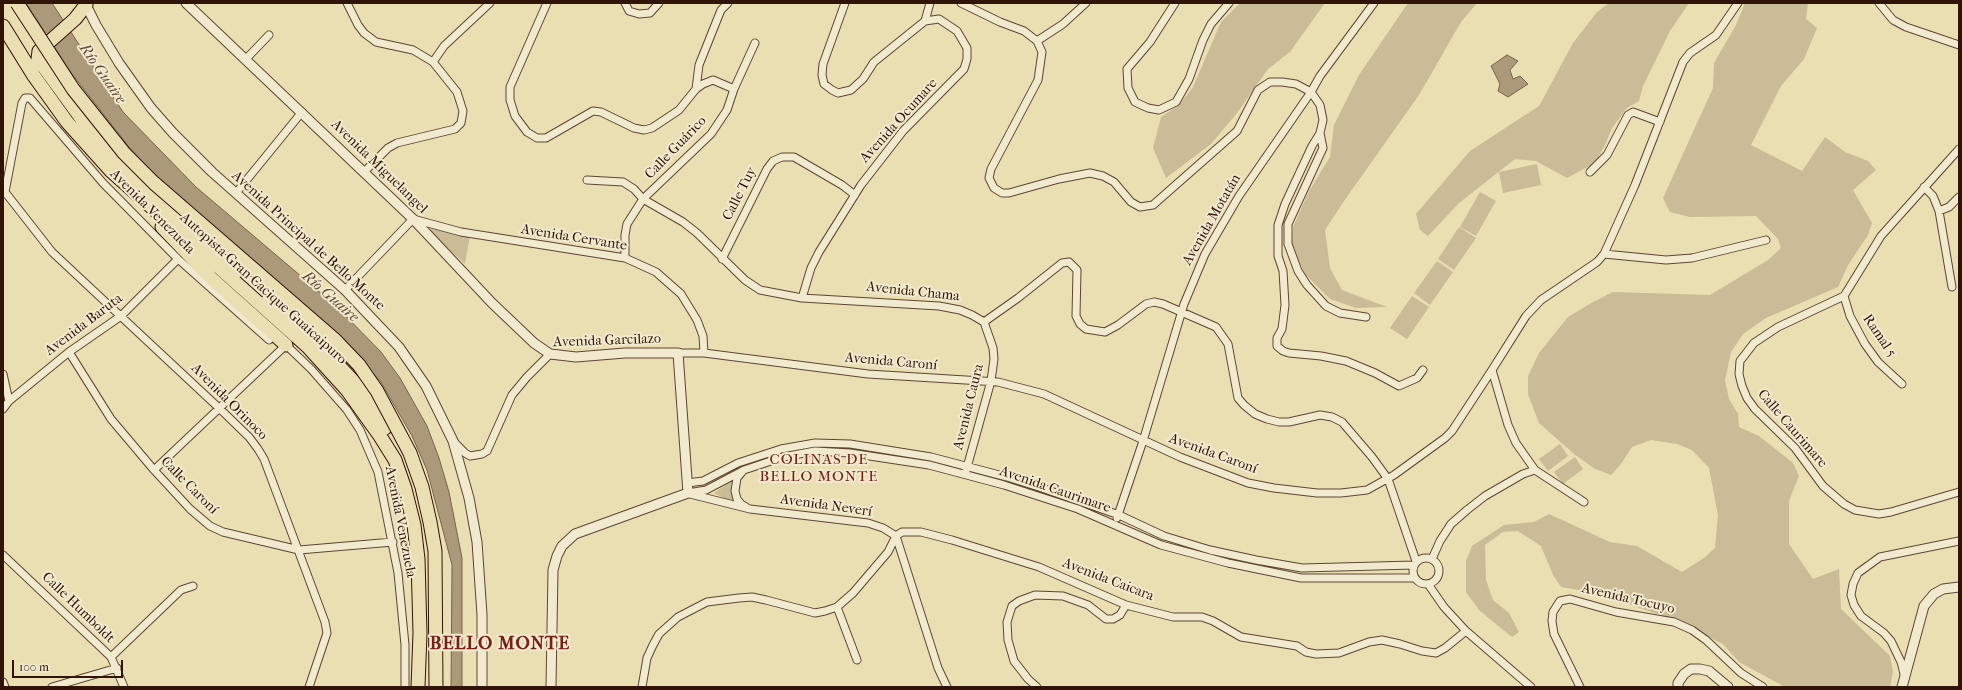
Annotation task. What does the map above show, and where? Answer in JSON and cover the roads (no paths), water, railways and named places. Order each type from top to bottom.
[{"type":"highway","name":"Autopista Gran Cacique Guaicaipuro","points":[[17,3],[73,89],[124,153],[154,183],[335,340],[359,365],[377,392],[410,453],[422,487],[430,522],[435,551],[436,687]]},
{"type":"highway","points":[[87,4],[75,19],[37,54],[41,63],[105,151],[163,207],[324,350],[354,382],[370,402],[397,452],[403,468],[405,488]]},
{"type":"highway","name":"Autopista Gran Cacique Guaicaipuro","points":[[3,26],[34,76],[67,122],[111,171],[308,347],[329,369],[364,411],[380,436],[395,460],[405,488],[414,525],[418,559],[420,633],[418,687]]},
{"type":"highway","points":[[158,214],[163,229],[176,244],[211,278],[286,345]]},
{"type":"street","name":"Avenida Miguelangel","points":[[186,3],[413,219],[492,303],[534,343],[550,354]]},
{"type":"street","points":[[347,3],[358,25],[364,33],[376,42],[413,50],[433,62],[446,76],[460,97],[463,111],[461,124],[451,131],[397,143],[388,148],[364,172]]},
{"type":"street","points":[[433,62],[444,46],[490,3]]},
{"type":"street","name":"Calle Guárico","points":[[546,3],[510,87],[510,100],[515,116],[527,132],[537,138],[546,138],[593,111],[601,112],[634,128],[644,130],[652,128],[679,110],[696,89],[703,84],[713,80],[734,89],[727,110],[711,134],[643,199]]},
{"type":"street","points":[[625,3],[629,10],[639,14],[650,13],[660,3]]},
{"type":"street","points":[[696,89],[699,65],[721,10],[728,3]]},
{"type":"street","points":[[845,3],[823,64],[822,75],[824,84],[838,93],[851,90],[863,79],[874,62],[925,21],[930,3]]},
{"type":"street","points":[[961,3],[1000,22],[1024,31],[1037,41],[1042,52],[1038,80],[991,169],[989,178],[994,188],[1002,193],[1009,193],[1059,179],[1090,173],[1103,176],[1114,182],[1131,202],[1140,207],[1153,205],[1237,131],[1258,90],[1270,82],[1282,82],[1296,84],[1312,92],[1320,106],[1323,120],[1320,133],[1312,146],[1291,191],[1278,225],[1278,256],[1283,271],[1286,305],[1282,329],[1277,338],[1277,346],[1283,351],[1289,353],[1321,356],[1346,361],[1375,373],[1399,386],[1417,378],[1423,370]]},
{"type":"street","points":[[1037,41],[1063,24],[1086,3]]},
{"type":"street","points":[[1175,3],[1150,42],[1127,69],[1128,88],[1135,102],[1148,108],[1159,110],[1176,102],[1189,79],[1202,40],[1211,24],[1229,3]]},
{"type":"street","name":"Avenida Motatán","points":[[1115,524],[1144,441],[1181,312],[1205,254],[1239,196],[1312,92],[1320,76],[1374,3]]},
{"type":"street","points":[[1738,3],[1716,35],[1690,53],[1683,62],[1635,185],[1604,254],[1666,260],[1692,258],[1766,240]]},
{"type":"street","points":[[1879,3],[1893,20],[1906,28],[1959,45]]},
{"type":"street","name":"Avenida Principal de Bello Monte","points":[[87,4],[119,63],[151,108],[195,156],[345,290],[408,358],[426,386],[453,441],[469,498],[478,542],[482,615],[482,687]]},
{"type":"street","name":"Avenida Ocumare","points":[[802,298],[811,268],[819,252],[869,173],[903,131],[964,69],[967,59],[967,48],[957,31],[939,19],[925,21]]},
{"type":"street","points":[[245,60],[269,35]]},
{"type":"street","points":[[734,89],[755,43]]},
{"type":"street","name":"Avenida Venezuela","points":[[4,193],[22,103],[25,98],[30,98],[103,183],[178,259],[269,340]]},
{"type":"street","points":[[236,193],[302,112]]},
{"type":"street","points":[[1590,172],[1607,155],[1628,115],[1633,112],[1660,122]]},
{"type":"street","points":[[1320,133],[1323,148],[1288,224],[1288,244],[1298,272],[1307,285],[1326,306],[1340,313],[1366,317]]},
{"type":"street","points":[[1844,296],[1881,236],[1959,149]]},
{"type":"street","name":"Calle Tuy","points":[[722,259],[767,169],[773,161],[782,157],[794,157],[842,185],[855,195]]},
{"type":"street","name":"Avenida Chama","points":[[587,180],[623,182],[634,189],[643,199],[683,222],[697,233],[745,280],[760,290],[802,298],[939,306],[960,310],[984,322]]},
{"type":"street","points":[[1924,187],[1933,196],[1939,211],[1952,286]]},
{"type":"street","name":"Avenida Orinoco","points":[[4,193],[52,252],[249,437],[264,459],[325,622],[327,633],[309,687]]},
{"type":"street","points":[[1939,211],[1949,207],[1959,198]]},
{"type":"street","points":[[625,258],[625,235],[627,224],[643,199]]},
{"type":"street","points":[[345,290],[413,219]]},
{"type":"street","name":"Avenida Cervante","points":[[413,219],[429,225],[486,237],[625,258],[656,272],[681,294],[697,320],[703,336],[704,353]]},
{"type":"street","name":"Avenida Caroní","points":[[678,353],[704,353],[868,374],[991,381],[1044,394],[1144,441],[1224,475],[1248,483],[1274,488],[1317,493],[1355,492],[1367,490],[1388,479],[1445,438],[1452,431],[1526,316],[1541,300],[1597,262],[1604,254]]},
{"type":"street","name":"Avenida Baruta","points":[[3,409],[9,401],[69,352],[121,316],[178,259]]},
{"type":"street","points":[[984,322],[1018,298],[1062,263],[1069,262],[1074,265],[1077,270],[1076,316],[1080,324],[1086,329],[1105,332],[1118,325],[1146,304],[1154,302],[1163,304],[1216,327],[1228,344],[1236,390],[1244,405],[1267,419],[1279,422],[1289,422],[1320,416],[1332,417],[1342,422],[1372,457],[1388,479],[1415,563]]},
{"type":"street","name":"Ramal 5","points":[[1844,296],[1850,316],[1865,344],[1878,362],[1902,384]]},
{"type":"street","name":"Calle Caurimare","points":[[1844,296],[1778,327],[1754,343],[1740,361],[1742,386],[1747,398],[1795,448],[1823,486],[1844,504],[1855,510],[1879,514],[1891,512],[1959,492]]},
{"type":"street","name":"Avenida Caura","points":[[965,475],[991,381],[994,359],[993,348],[984,322]]},
{"type":"street","points":[[154,470],[286,345]]},
{"type":"street","name":"Avenida Venezuela","points":[[286,345],[331,390],[347,410],[360,430],[378,472],[393,542],[405,645],[405,687]]},
{"type":"street","name":"Calle Caroní","points":[[69,352],[110,419],[190,509],[210,526],[223,532],[299,550],[393,542]]},
{"type":"street","name":"Avenida Garcilazo","points":[[453,441],[470,456],[482,454],[487,451],[512,395],[527,377],[550,354],[576,357],[625,353],[678,353]]},
{"type":"street","points":[[551,687],[553,570],[562,546],[575,534],[688,493],[678,353]]},
{"type":"street","points":[[1492,370],[1508,425],[1516,443],[1535,470],[1584,502]]},
{"type":"street","points":[[3,374],[9,401]]},
{"type":"street","name":"Avenida Caurimare","points":[[687,483],[703,481],[745,460],[781,449],[815,443],[850,444],[889,449],[931,457],[1042,488],[1119,515],[1164,536],[1210,550],[1256,560],[1302,568],[1415,563]]},
{"type":"street","name":"Avenida Caurimare","points":[[688,493],[706,490],[744,470],[783,457],[816,451],[850,453],[929,465],[1039,495],[1115,524],[1161,545],[1208,559],[1302,578],[1415,578]]},
{"type":"street","points":[[744,470],[737,478],[735,490],[741,504],[750,509]]},
{"type":"street","points":[[1432,559],[1440,541],[1452,524],[1467,510],[1485,496],[1523,474],[1535,470]]},
{"type":"street","name":"Avenida Neverí","points":[[688,493],[750,509],[868,523],[883,528],[896,536]]},
{"type":"street","name":"Avenida Caicara","points":[[896,536],[902,532],[921,532],[952,540],[1040,567],[1126,605],[1173,617],[1202,617],[1213,621],[1241,637],[1297,646],[1306,652],[1316,654],[1339,653],[1369,642],[1382,640],[1422,651],[1436,653],[1445,648],[1466,631]]},
{"type":"street","points":[[642,687],[647,658],[659,634],[678,617],[707,602],[752,598],[816,613],[837,607],[854,593],[888,552],[896,536]]},
{"type":"street","points":[[896,536],[938,668],[947,687]]},
{"type":"street","points":[[1903,683],[1901,662],[1891,641],[1884,633],[1861,616],[1854,605],[1851,596],[1853,584],[1858,573],[1880,557],[1959,541]]},
{"type":"street","name":"Calle Humboldt","points":[[3,554],[111,657],[124,687]]},
{"type":"street","points":[[1424,558],[1432,559],[1438,566],[1439,571],[1436,580],[1428,584],[1422,583],[1415,578],[1412,570],[1415,563],[1424,558]]},
{"type":"street","points":[[1428,584],[1444,607],[1466,631],[1531,687]]},
{"type":"street","points":[[111,657],[181,590],[193,586]]},
{"type":"street","points":[[1903,683],[1924,606],[1934,594],[1943,589],[1959,587]]},
{"type":"street","points":[[1037,687],[1028,679],[1014,661],[1008,640],[1007,622],[1012,606],[1019,601],[1035,595],[1063,596],[1088,605],[1106,618],[1113,619],[1120,614],[1126,605]]},
{"type":"street","name":"Avenida Tocuyo","points":[[1580,687],[1554,634],[1552,622],[1553,612],[1560,601],[1570,599],[1616,612],[1674,622],[1692,630],[1706,640],[1741,673],[1763,687]]},
{"type":"street","points":[[837,607],[857,660]]},
{"type":"street","points":[[52,687],[117,668]]},
{"type":"street","points":[[1678,687],[1678,683],[1684,674],[1692,669],[1700,669],[1709,671],[1728,687]]},
{"type":"street","points":[[3,682],[5,687]]},
{"type":"district","name":"COLINAS DE BELLO MONTE","points":[[819,468]]},
{"type":"district","name":"BELLO MONTE","points":[[500,645]]},
{"type":"water label","name":"Río Guaire","points":[[102,74]]},
{"type":"water label","name":"Río Guaire","points":[[330,297]]}]
